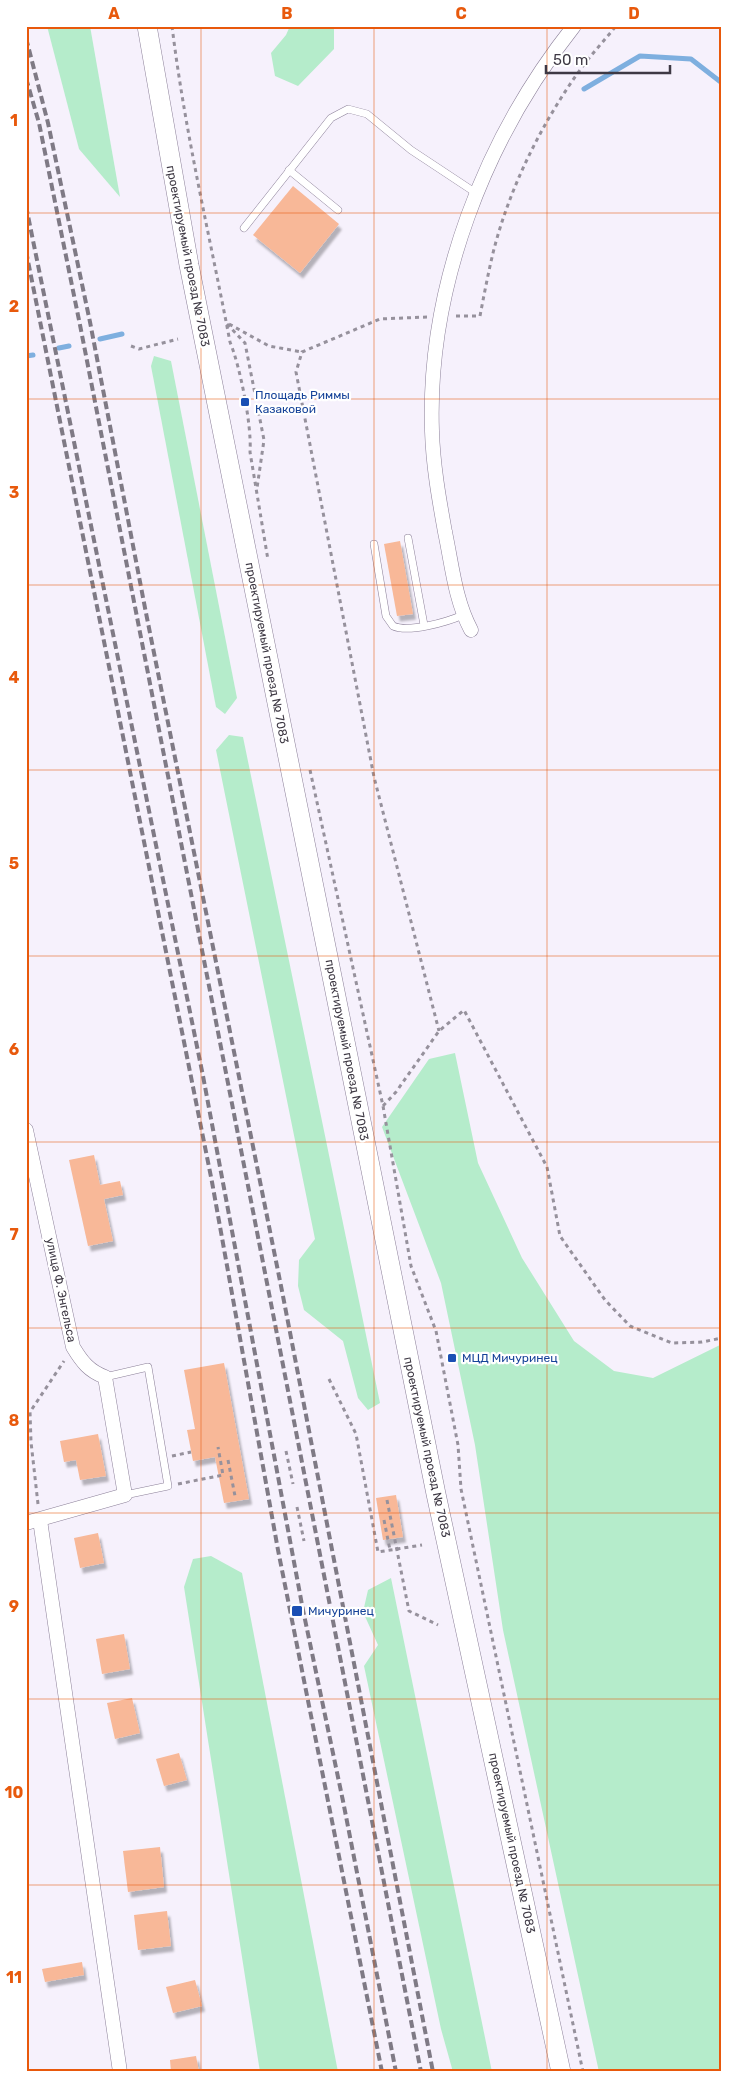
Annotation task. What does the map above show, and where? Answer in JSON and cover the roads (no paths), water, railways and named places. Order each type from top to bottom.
[{"type":"main road","name":"проектируемый проезд № 7083","points":[[147,26],[189,265],[434,1484],[561,2072]]},
{"type":"street","points":[[471,630],[463,615],[439,498],[434,460],[432,398],[440,317],[445,292],[476,193],[491,157],[528,90],[574,26]]},
{"type":"street","name":"улица Ф. Энгельса","points":[[26,1130],[74,1347],[81,1362],[93,1372],[106,1377]]},
{"type":"street","points":[[26,1523],[125,1495],[106,1377]]},
{"type":"street","points":[[40,1520],[120,2072]]},
{"type":"lane","points":[[244,228],[331,118],[348,109],[367,114],[411,150],[476,193]]},
{"type":"lane","points":[[290,170],[338,210]]},
{"type":"lane","points":[[408,538],[424,625]]},
{"type":"lane","points":[[374,544],[386,616],[389,623],[399,629],[463,615]]},
{"type":"lane","points":[[106,1377],[148,1367],[164,1458],[168,1486],[125,1495]]},
{"type":"waterway","points":[[584,89],[640,56],[691,59],[722,83]]},
{"type":"waterway","points":[[100,339],[122,334]]},
{"type":"waterway","points":[[59,348],[69,346]]},
{"type":"waterway","points":[[26,356],[33,355]]},
{"type":"railway","points":[[26,38],[48,123],[90,322],[146,613],[282,1291],[433,2072]]},
{"type":"railway","points":[[26,78],[39,123],[80,325],[421,2072]]},
{"type":"railway","points":[[26,206],[203,1076],[303,1610],[343,1801],[396,2072]]},
{"type":"railway","points":[[26,251],[212,1182],[278,1550],[382,2072]]},
{"type":"place","name":"Площадь Риммы Казаковой","points":[[245,402]]},
{"type":"place","name":"МЦД Мичуринец","points":[[452,1358]]},
{"type":"place","name":"Мичуринец","points":[[297,1611]]}]
